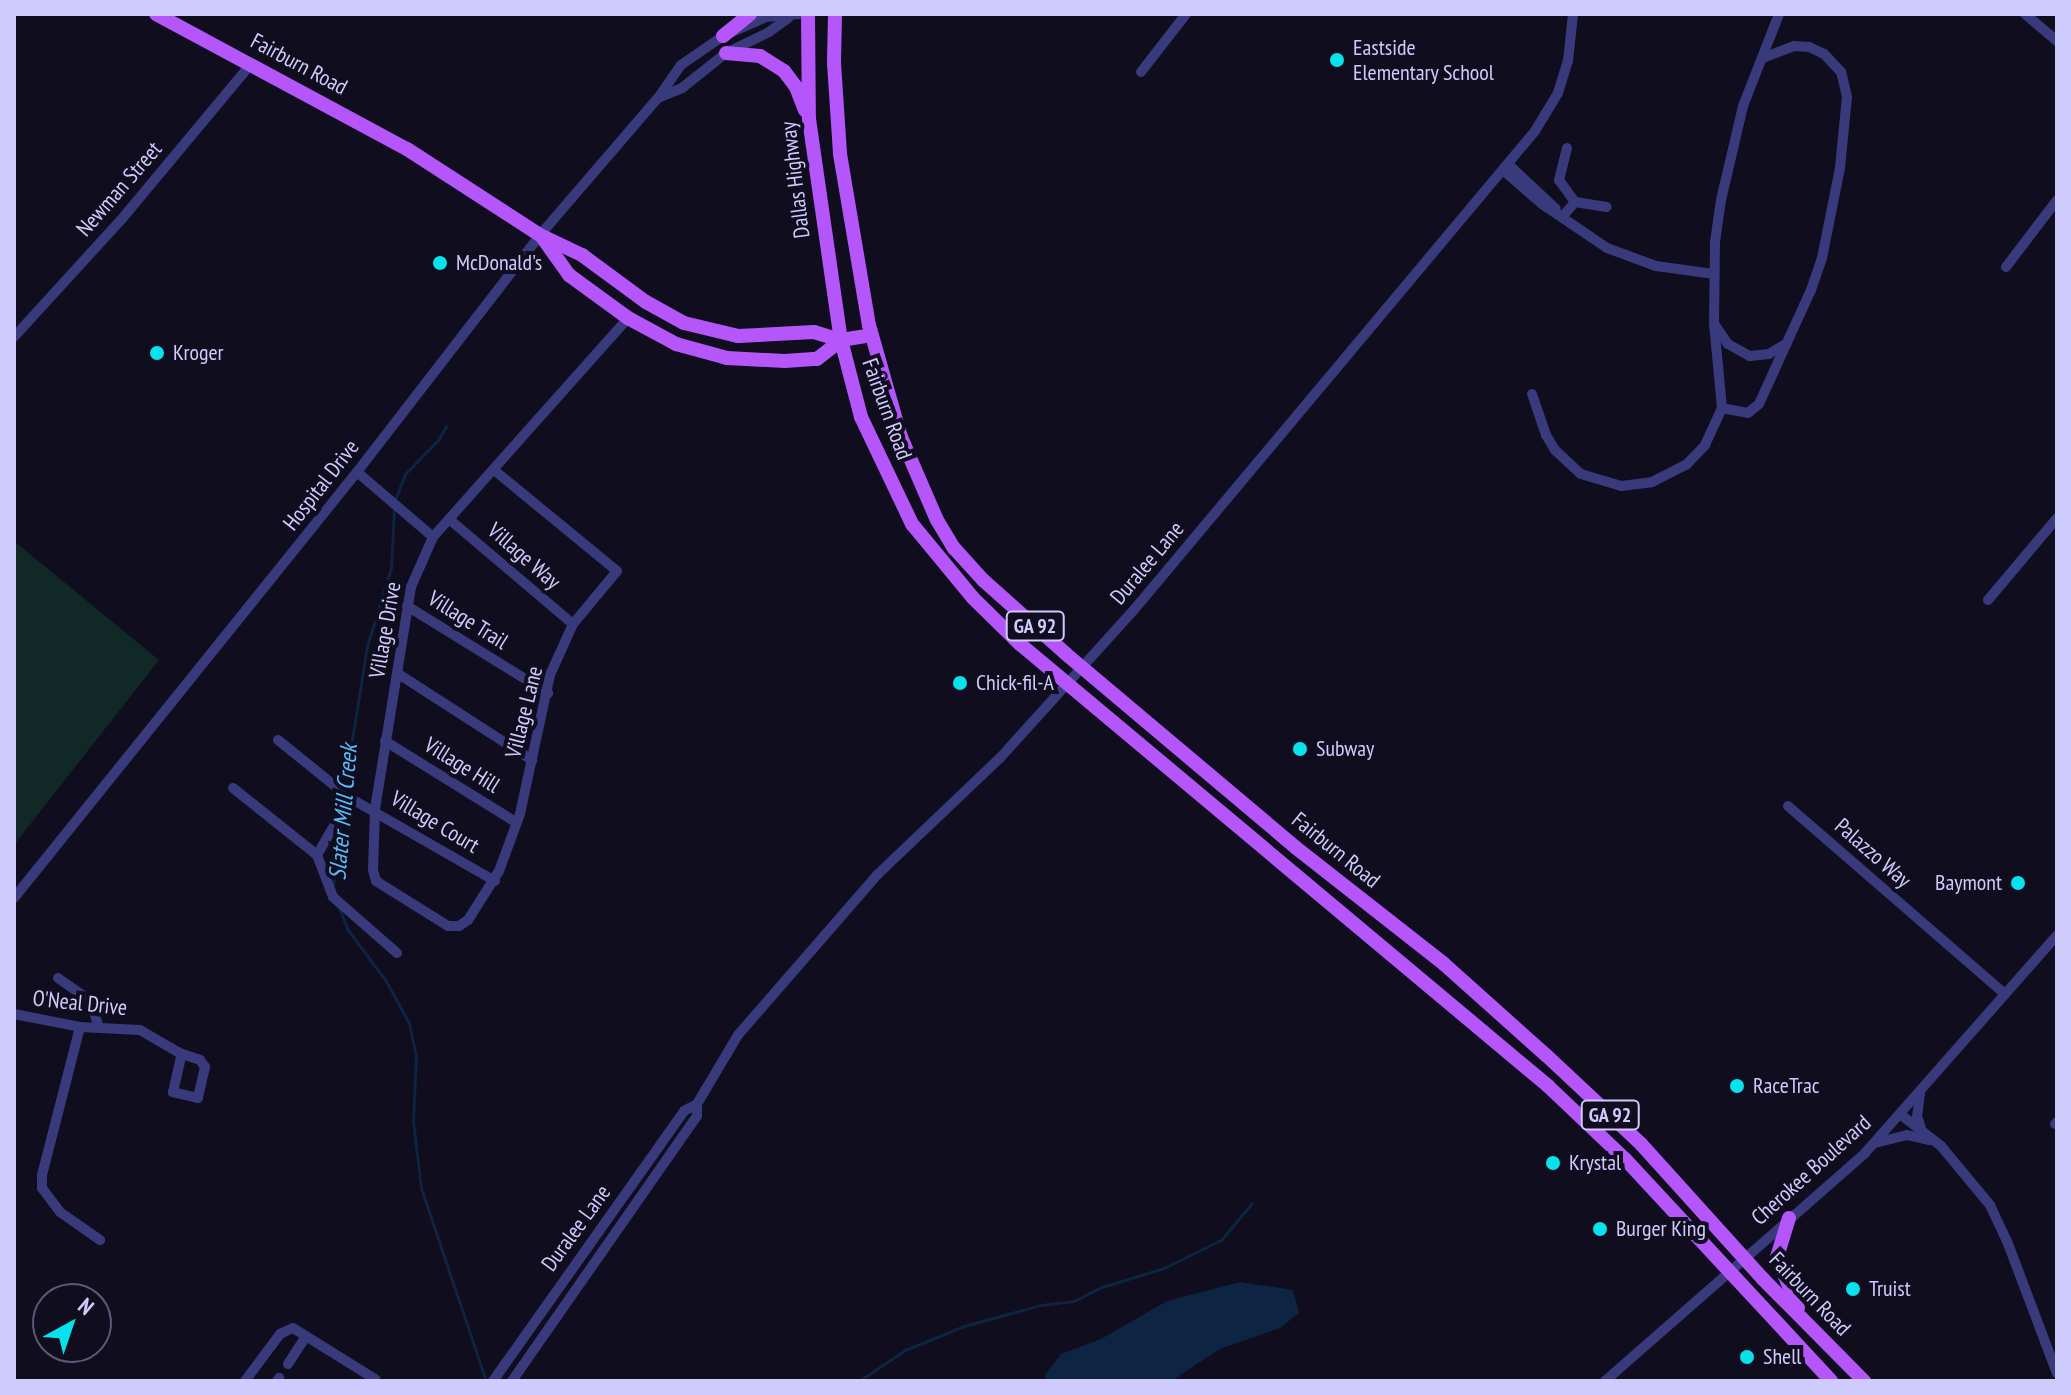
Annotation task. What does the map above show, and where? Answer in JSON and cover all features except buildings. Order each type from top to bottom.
[{"type":"main road","name":"Fairburn Road","points":[[156,14],[252,63],[422,158],[540,235],[582,255],[663,313],[695,327],[738,336],[814,332],[841,340],[872,335],[901,437],[937,520],[954,548],[983,580],[1082,668],[1295,847],[1467,984],[1641,1144],[1803,1320],[1864,1381]]},
{"type":"main road","points":[[723,36],[750,14]]},
{"type":"main road","name":"Dallas Highway","points":[[808,14],[809,119],[841,340]]},
{"type":"main road","name":"GA 92","points":[[835,14],[834,63],[840,154],[872,335]]},
{"type":"main road","points":[[726,53],[760,56],[784,71],[796,87],[809,119]]},
{"type":"main road","name":"Fairburn Road","points":[[540,235],[569,275],[628,318],[676,344],[727,358],[771,361],[817,359],[841,340]]},
{"type":"main road","name":"Fairburn Road","points":[[841,340],[861,417],[912,524],[988,614],[1498,1041],[1620,1154],[1831,1381]]},
{"type":"main road","points":[[1789,1218],[1777,1257],[1803,1320]]},
{"type":"street","points":[[1141,72],[1186,14]]},
{"type":"street","name":"Duralee Lane","points":[[512,1381],[697,1116],[697,1104],[738,1035],[846,910],[927,825],[1000,758],[1082,668],[1507,168],[1558,93],[1568,61],[1573,14]]},
{"type":"street","points":[[1532,394],[1555,450],[1581,474],[1621,486],[1652,482],[1686,465],[1705,445],[1722,408],[1714,324],[1714,274],[1730,155],[1743,106],[1779,14]]},
{"type":"street","points":[[2025,14],[2057,41]]},
{"type":"street","name":"Hospital Drive","points":[[14,898],[357,472],[540,235],[658,98],[681,65],[723,36],[766,17],[795,15]]},
{"type":"street","name":"Hospital Drive","points":[[658,98],[682,88],[726,53],[795,15]]},
{"type":"street","points":[[1722,408],[1748,413],[1759,404],[1789,343],[1811,290],[1831,219],[1840,168],[1847,97],[1841,72],[1824,54],[1794,46],[1762,58]]},
{"type":"street","name":"Newman Street","points":[[14,337],[121,220],[252,63]]},
{"type":"street","points":[[1567,148],[1559,180],[1575,202],[1607,207]]},
{"type":"street","points":[[1507,168],[1548,198],[1562,217],[1596,241],[1656,266],[1714,274]]},
{"type":"street","points":[[2006,267],[2057,200]]},
{"type":"street","points":[[1562,217],[1575,202]]},
{"type":"street","name":"Village Drive","points":[[459,926],[448,926],[376,881],[371,851],[407,606],[421,557],[433,537],[628,318]]},
{"type":"street","points":[[1714,324],[1728,344],[1750,356],[1769,354],[1789,343]]},
{"type":"street","name":"Village Lane","points":[[459,926],[468,920],[495,881],[517,823],[550,675],[573,624],[617,571],[494,470]]},
{"type":"street","points":[[357,472],[433,537]]},
{"type":"street","points":[[1988,600],[2057,518]]},
{"type":"street","name":"Village Way","points":[[449,519],[573,624]]},
{"type":"street","name":"Village Trail","points":[[407,606],[548,693]]},
{"type":"street","points":[[397,673],[532,760]]},
{"type":"street","name":"Village Court","points":[[278,740],[350,798],[375,809],[495,881]]},
{"type":"street","name":"Village Hill","points":[[385,741],[517,823]]},
{"type":"street","points":[[233,788],[317,855],[333,897],[397,953]]},
{"type":"street","points":[[317,855],[350,798]]},
{"type":"street","name":"Palazzo Way","points":[[1788,806],[2005,994]]},
{"type":"street","name":"Cherokee Boulevard","points":[[1605,1381],[1873,1144],[2057,935]]},
{"type":"street","points":[[58,978],[90,1000],[99,1027]]},
{"type":"street","name":"O'Neal Drive","points":[[14,1014],[80,1027],[140,1030],[182,1054]]},
{"type":"street","points":[[80,1027],[42,1175],[42,1188],[60,1212],[100,1240]]},
{"type":"street","points":[[1920,1093],[1917,1116],[1923,1133]]},
{"type":"street","name":"Duralee Lane","points":[[493,1381],[684,1111],[697,1104]]},
{"type":"street","points":[[1900,1114],[1941,1146],[1990,1205],[2007,1241],[2057,1373]]},
{"type":"street","points":[[1873,1144],[1907,1135],[1941,1146]]},
{"type":"street","points":[[246,1381],[280,1334],[293,1328],[375,1379]]},
{"type":"street","points":[[288,1364],[306,1336]]},
{"type":"green space","points":[[14,541],[159,660],[14,845]]},
{"type":"water","points":[[1240,1282],[1293,1290],[1299,1313],[1280,1328],[1220,1349],[1171,1381],[1049,1381],[1044,1376],[1061,1354],[1101,1339],[1167,1301]]},
{"type":"waterway","name":"Slater Mill Creek","points":[[395,500],[405,474],[438,440],[446,426]]},
{"type":"waterway","name":"Slater Mill Creek","points":[[344,790],[367,646],[391,568],[394,508]]},
{"type":"waterway","name":"Slater Mill Creek","points":[[333,885],[341,822]]},
{"type":"waterway","name":"Slater Mill Creek","points":[[339,908],[348,930],[386,981],[409,1023],[416,1055],[413,1121],[421,1188],[486,1381]]},
{"type":"waterway","points":[[859,1381],[905,1350],[964,1326],[1041,1305],[1074,1301],[1102,1287],[1164,1268],[1221,1240],[1252,1203]]},
{"type":"place","name":"Eastside Elementary School","points":[[1337,60]]},
{"type":"place","name":"McDonald's","points":[[440,263]]},
{"type":"place","name":"Kroger","points":[[157,353]]},
{"type":"place","name":"Chick-fil-A","points":[[960,683]]},
{"type":"place","name":"Subway","points":[[1300,749]]},
{"type":"place","name":"Baymont","points":[[2018,883]]},
{"type":"place","name":"RaceTrac","points":[[1737,1086]]},
{"type":"place","name":"Krystal","points":[[1553,1163]]},
{"type":"place","name":"Burger King","points":[[1600,1229]]},
{"type":"place","name":"Truist","points":[[1853,1289]]},
{"type":"place","name":"Shell","points":[[1747,1357]]}]
